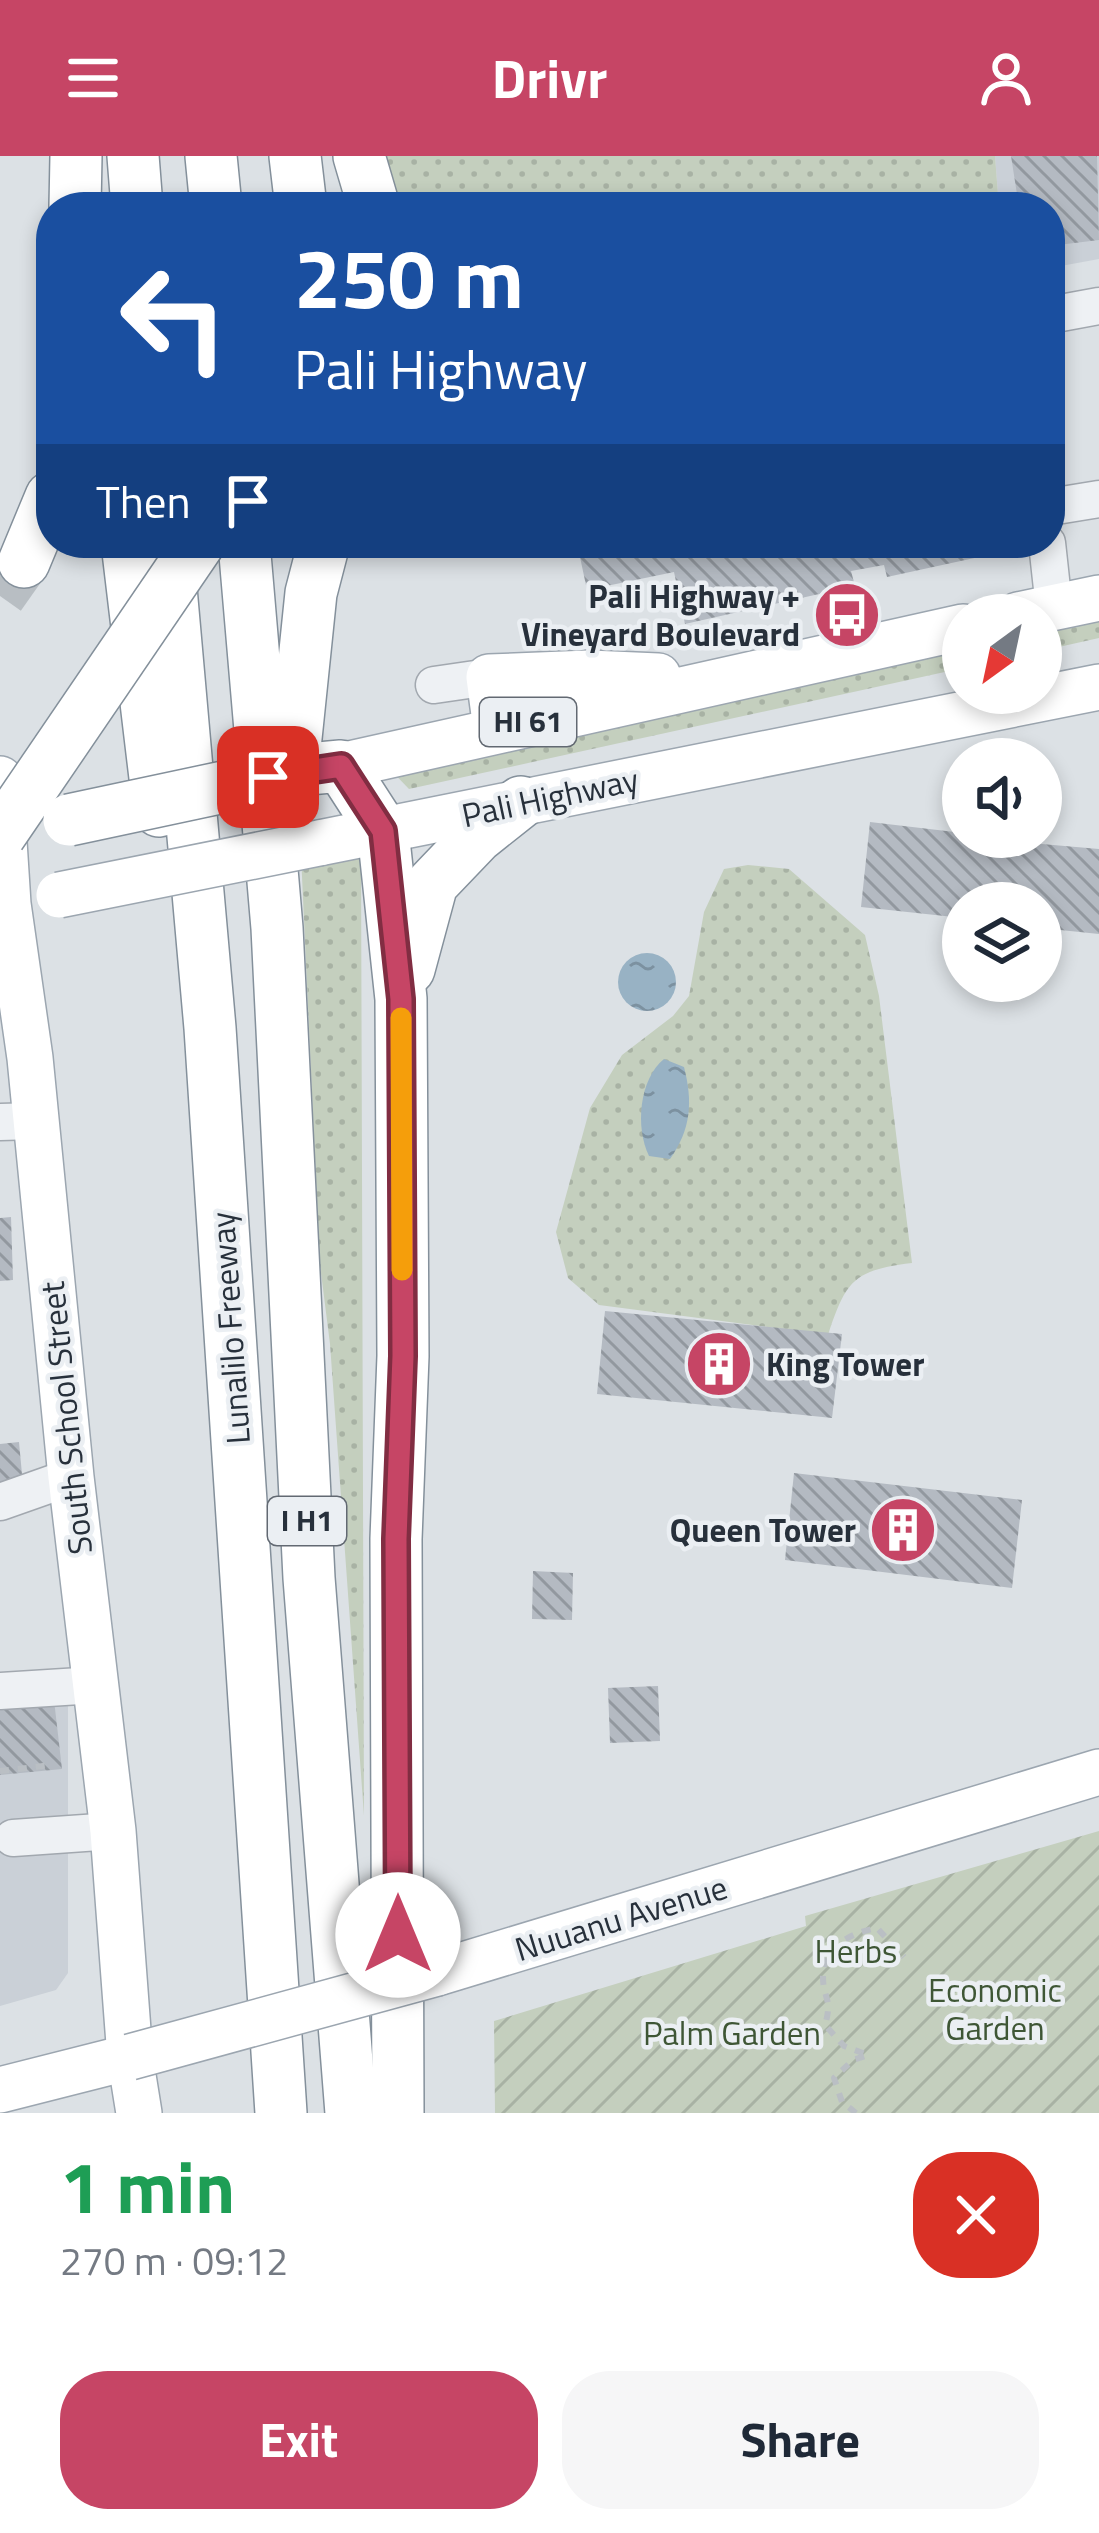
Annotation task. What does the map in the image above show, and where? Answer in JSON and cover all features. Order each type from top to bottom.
[{"type":"highway","points":[[133,156],[136,192]]},
{"type":"highway","points":[[211,156],[215,192]]},
{"type":"highway","points":[[296,156],[300,192]]},
{"type":"highway","points":[[359,156],[370,192]]},
{"type":"highway","points":[[24,562],[36,533]]},
{"type":"highway","points":[[129,558],[176,960],[230,1320]]},
{"type":"highway","name":"Lunalilo Freeway","points":[[168,558],[230,1320],[279,2106]]},
{"type":"highway","points":[[2,836],[189,558]]},
{"type":"highway","name":"Lunalilo Freeway","points":[[245,558],[278,928],[310,1578],[351,2113]]},
{"type":"highway","points":[[278,928],[311,593],[320,558]]},
{"type":"highway","points":[[325,767],[383,831],[401,999],[398,2113]]},
{"type":"highway","name":"HI 61","points":[[2,836],[325,767]]},
{"type":"highway","points":[[401,999],[432,884],[477,837],[521,802]]},
{"type":"main road","points":[[1062,606],[1099,598]]},
{"type":"main road","name":"HI 61","points":[[325,767],[942,631]]},
{"type":"main road","points":[[496,729],[490,677],[589,673],[715,680]]},
{"type":"main road","name":"Pali Highway","points":[[4,905],[1099,687]]},
{"type":"main road","name":"South School Street","points":[[0,779],[4,905],[30,1058],[18,1121],[96,1685],[139,2113]]},
{"type":"main road","points":[[0,1014],[30,1058]]},
{"type":"main road","name":"Nuuanu Avenue","points":[[0,2090],[498,1956],[1099,1772]]},
{"type":"lane","points":[[1065,312],[1099,305]]},
{"type":"lane","points":[[1065,505],[1099,499]]},
{"type":"lane","points":[[1039,594],[1045,558]]},
{"type":"lane","points":[[434,686],[490,677]]},
{"type":"lane","points":[[0,1502],[70,1477]]},
{"type":"lane","points":[[0,1690],[96,1685]]},
{"type":"lane","points":[[13,1838],[112,1831]]},
{"type":"path","points":[[0,1771],[52,1766]]},
{"type":"path","points":[[856,2113],[842,2102],[834,2078],[853,2060],[868,2055],[844,2046],[825,2026],[831,2005],[823,1977],[830,1953],[850,1933],[877,1928],[904,1957]]},
{"type":"shaded area","points":[[995,156],[1099,156],[1099,259],[1065,265],[1065,192],[998,192]]},
{"type":"shaded area","points":[[68,1673],[68,1973],[56,1990],[0,2006],[0,1680]]},
{"type":"green space","points":[[387,156],[995,156],[998,192],[391,192]]},
{"type":"green space","points":[[1099,618],[1099,638],[1062,646],[1062,626]]},
{"type":"green space","points":[[942,649],[942,673],[409,789],[382,761]]},
{"type":"green space","points":[[361,851],[364,1816],[330,1344],[320,1265],[301,855]]},
{"type":"green space","points":[[748,865],[789,869],[865,935],[879,996],[912,1263],[877,1270],[855,1281],[840,1302],[828,1335],[599,1305],[568,1278],[556,1232],[590,1108],[622,1055],[673,1016],[689,996],[704,912],[724,869]]},
{"type":"green space","points":[[1099,1831],[1099,2113],[495,2113],[494,2021],[806,1926],[805,1916]]},
{"type":"water","points":[[647,953],[668,961],[676,982],[668,1003],[647,1011],[626,1003],[618,982],[626,961]]},
{"type":"water","points":[[664,1059],[684,1067],[689,1092],[686,1126],[670,1159],[649,1156],[641,1118],[649,1079]]},
{"type":"building","points":[[1011,156],[1097,156],[1099,240],[1065,244],[1065,192],[1017,192]]},
{"type":"building","points":[[580,558],[974,558],[887,577],[884,565],[851,571],[855,586],[685,624],[674,572],[587,590]]},
{"type":"building","points":[[870,822],[942,831],[942,858],[1062,858],[1062,846],[1099,849],[1099,934],[1062,930],[1062,882],[942,882],[942,916],[861,907]]},
{"type":"building","points":[[11,1217],[13,1280],[0,1281],[0,1218]]},
{"type":"building","name":"King Tower","points":[[605,1311],[842,1334],[832,1418],[597,1394]]},
{"type":"building","points":[[19,1442],[23,1485],[0,1494],[0,1444]]},
{"type":"building","name":"Queen Tower","points":[[794,1473],[1022,1500],[1012,1588],[785,1560]]},
{"type":"building","points":[[533,1571],[573,1573],[572,1620],[532,1619]]},
{"type":"building","points":[[658,1686],[660,1741],[610,1743],[608,1688]]},
{"type":"building","points":[[54,1700],[62,1769],[0,1775],[0,1705]]},
{"type":"tunnel","points":[[0,596],[24,562]]},
{"type":"slow traffic","points":[[401,1018],[402,1270]]},
{"type":"place","name":"Pali Highway + Vineyard Boulevard","points":[[847,615]]},
{"type":"place","name":"King Tower","points":[[719,1364]]},
{"type":"place","name":"Queen Tower","points":[[903,1530]]},
{"type":"route","points":[[268,777],[341,766],[383,831],[401,999],[398,1935]]},
{"type":"park label","name":"Herbs","points":[[856,1951]]},
{"type":"park label","name":"Economic Garden","points":[[995,2009]]},
{"type":"park label","name":"Palm Garden","points":[[732,2033]]}]
